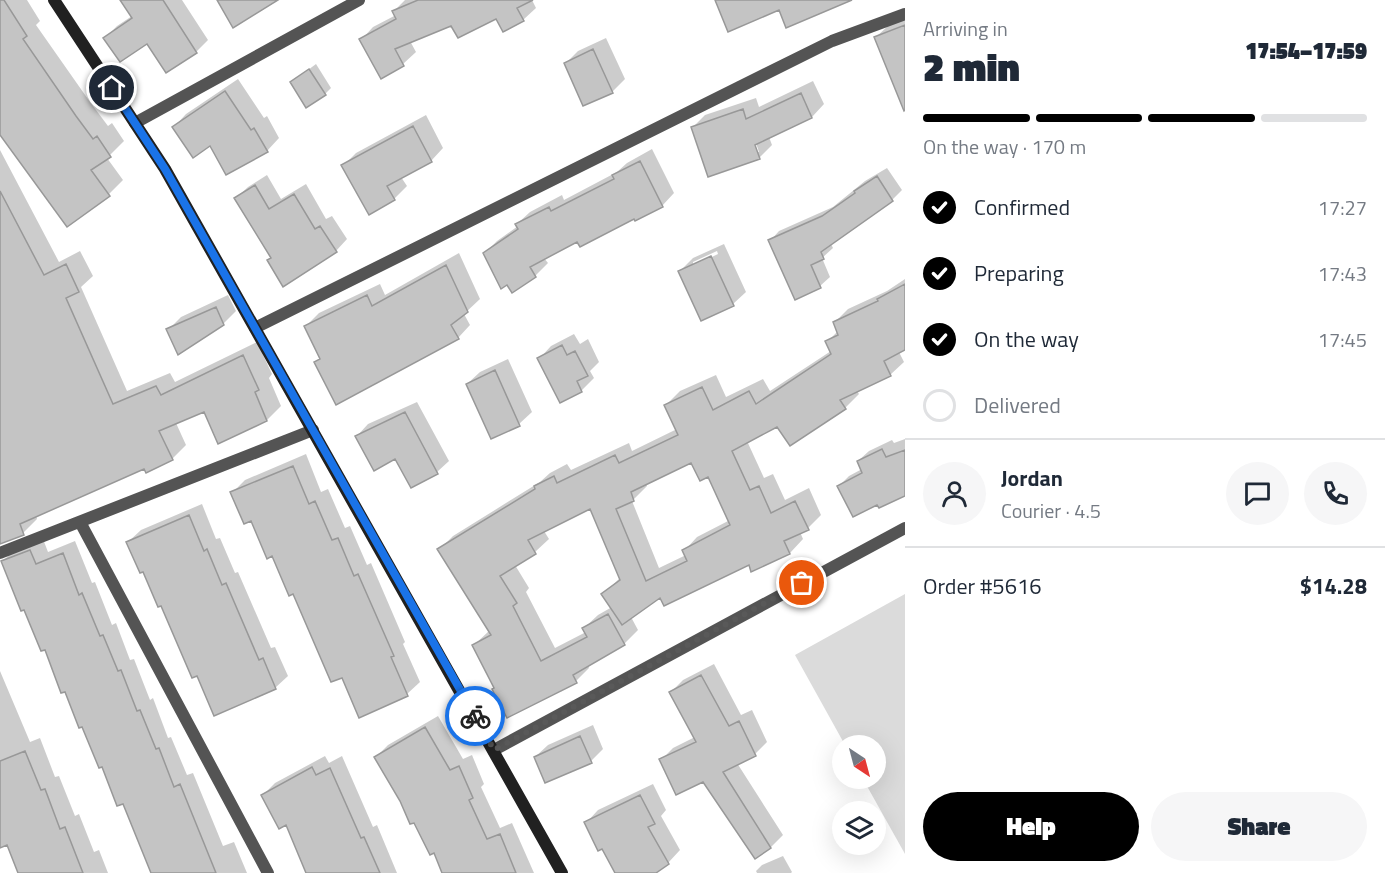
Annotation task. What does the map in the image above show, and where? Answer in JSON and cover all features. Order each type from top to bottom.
[{"type":"street","points":[[54,0],[165,169],[562,873]]},
{"type":"street","points":[[135,123],[359,0]]},
{"type":"street","points":[[255,328],[832,41],[905,14]]},
{"type":"street","points":[[0,553],[313,430]]},
{"type":"street","points":[[80,522],[268,873]]},
{"type":"street","points":[[494,750],[905,528]]},
{"type":"shaded area","points":[[905,594],[905,854],[886,820],[886,801],[875,801],[869,789],[886,789],[886,735],[839,735],[795,655]]},
{"type":"building","points":[[0,0],[4,0],[27,36],[23,39],[76,116],[93,139],[97,136],[111,157],[91,170],[110,196],[67,227],[0,135]]},
{"type":"building","points":[[120,0],[163,0],[197,53],[166,73],[147,44],[120,62],[103,38],[132,18]]},
{"type":"building","points":[[217,0],[278,0],[233,28]]},
{"type":"building","points":[[418,0],[533,0],[517,8],[524,21],[503,32],[496,19],[458,38],[451,26],[395,49],[404,66],[381,79],[359,39],[396,19],[392,11]]},
{"type":"building","points":[[715,0],[852,0],[786,28],[779,10],[728,32]]},
{"type":"building","points":[[905,25],[905,110],[904,111],[874,37]]},
{"type":"building","points":[[593,49],[613,93],[583,106],[564,63]]},
{"type":"building","points":[[309,69],[326,95],[306,108],[290,82]]},
{"type":"building","points":[[225,91],[251,130],[254,128],[268,152],[226,175],[210,146],[193,158],[172,127]]},
{"type":"building","points":[[801,93],[812,118],[755,145],[760,159],[708,177],[691,127],[743,109],[746,119]]},
{"type":"building","points":[[413,126],[432,162],[387,186],[395,200],[369,215],[341,165]]},
{"type":"building","points":[[640,161],[663,207],[580,247],[577,242],[530,267],[536,277],[512,293],[507,285],[501,289],[483,253],[518,229],[515,224],[549,207],[551,211],[614,179],[612,175]]},
{"type":"building","points":[[877,176],[893,201],[821,252],[824,259],[811,265],[821,288],[795,300],[768,240],[822,216]]},
{"type":"building","points":[[255,185],[269,209],[294,194],[315,229],[320,226],[337,252],[283,287],[267,260],[271,258],[234,198]]},
{"type":"building","points":[[0,191],[44,275],[66,264],[79,292],[66,298],[113,404],[156,386],[161,395],[243,355],[259,390],[255,392],[267,421],[218,444],[204,412],[159,431],[173,460],[146,473],[144,469],[20,524],[24,535],[0,544]]},
{"type":"building","points":[[711,256],[734,306],[701,321],[678,271]]},
{"type":"building","points":[[446,265],[468,312],[451,325],[459,339],[336,405],[314,362],[320,359],[304,326],[367,295],[372,306]]},
{"type":"building","points":[[905,284],[905,350],[884,361],[891,376],[840,400],[846,409],[790,446],[777,427],[732,451],[750,490],[759,486],[771,513],[795,501],[809,530],[784,541],[790,554],[751,572],[749,565],[664,606],[660,598],[622,625],[601,594],[620,580],[590,509],[528,540],[536,554],[500,576],[517,603],[513,606],[541,661],[587,637],[582,628],[608,614],[625,645],[573,675],[577,683],[507,718],[472,645],[491,635],[437,549],[535,489],[534,486],[554,476],[557,483],[615,455],[619,463],[678,435],[664,405],[702,387],[713,410],[749,391],[756,404],[831,354],[825,341],[838,335],[833,322],[878,301],[877,299]],"holes":[[[691,463],[700,481],[708,477],[730,525],[682,550],[687,561],[646,581],[616,509],[634,501],[631,492]]]},
{"type":"building","points":[[216,307],[224,325],[178,355],[166,329]]},
{"type":"building","points":[[562,345],[567,355],[575,351],[588,376],[577,381],[582,392],[560,403],[537,358]]},
{"type":"building","points":[[495,370],[520,426],[491,439],[466,384]]},
{"type":"building","points":[[405,412],[438,474],[411,488],[395,459],[374,471],[355,436]]},
{"type":"building","points":[[882,449],[886,457],[905,450],[905,496],[879,508],[877,505],[853,517],[837,486],[862,473],[857,461]]},
{"type":"building","points":[[293,466],[309,504],[315,501],[332,540],[338,538],[354,576],[358,574],[394,656],[391,657],[408,696],[359,718],[342,678],[331,682],[293,594],[289,596],[272,556],[267,559],[251,521],[244,524],[230,492]]},
{"type":"building","points":[[189,515],[222,585],[226,583],[259,660],[263,658],[276,689],[214,716],[197,676],[192,678],[161,606],[158,607],[143,572],[140,573],[126,542]]},
{"type":"building","points":[[30,550],[36,564],[63,553],[79,595],[82,593],[100,636],[103,635],[118,671],[121,670],[137,711],[140,710],[156,749],[159,748],[174,787],[180,784],[216,873],[151,873],[123,804],[117,806],[102,767],[99,768],[82,727],[79,728],[65,692],[61,693],[45,650],[41,651],[24,610],[21,611],[1,561]]},
{"type":"building","points":[[701,675],[729,726],[739,721],[756,756],[723,772],[771,848],[755,859],[703,782],[676,795],[659,759],[696,742],[669,692]]},
{"type":"building","points":[[425,727],[450,770],[459,766],[473,798],[469,800],[487,839],[500,834],[516,873],[442,873],[434,853],[430,855],[414,823],[410,824],[400,801],[374,757]]},
{"type":"building","points":[[580,736],[592,763],[545,783],[534,757]]},
{"type":"building","points":[[25,751],[41,790],[45,789],[60,829],[65,827],[83,873],[18,873],[7,845],[0,848],[0,761]]},
{"type":"building","points":[[312,767],[316,775],[330,768],[361,838],[364,837],[380,873],[306,873],[286,825],[279,829],[261,795]]},
{"type":"building","points":[[640,795],[655,824],[648,827],[669,864],[656,873],[615,873],[602,849],[598,851],[584,822]]},
{"type":"way so far","points":[[475,716],[494,750],[802,583]]},
{"type":"route","points":[[112,88],[165,169],[475,716]]}]
